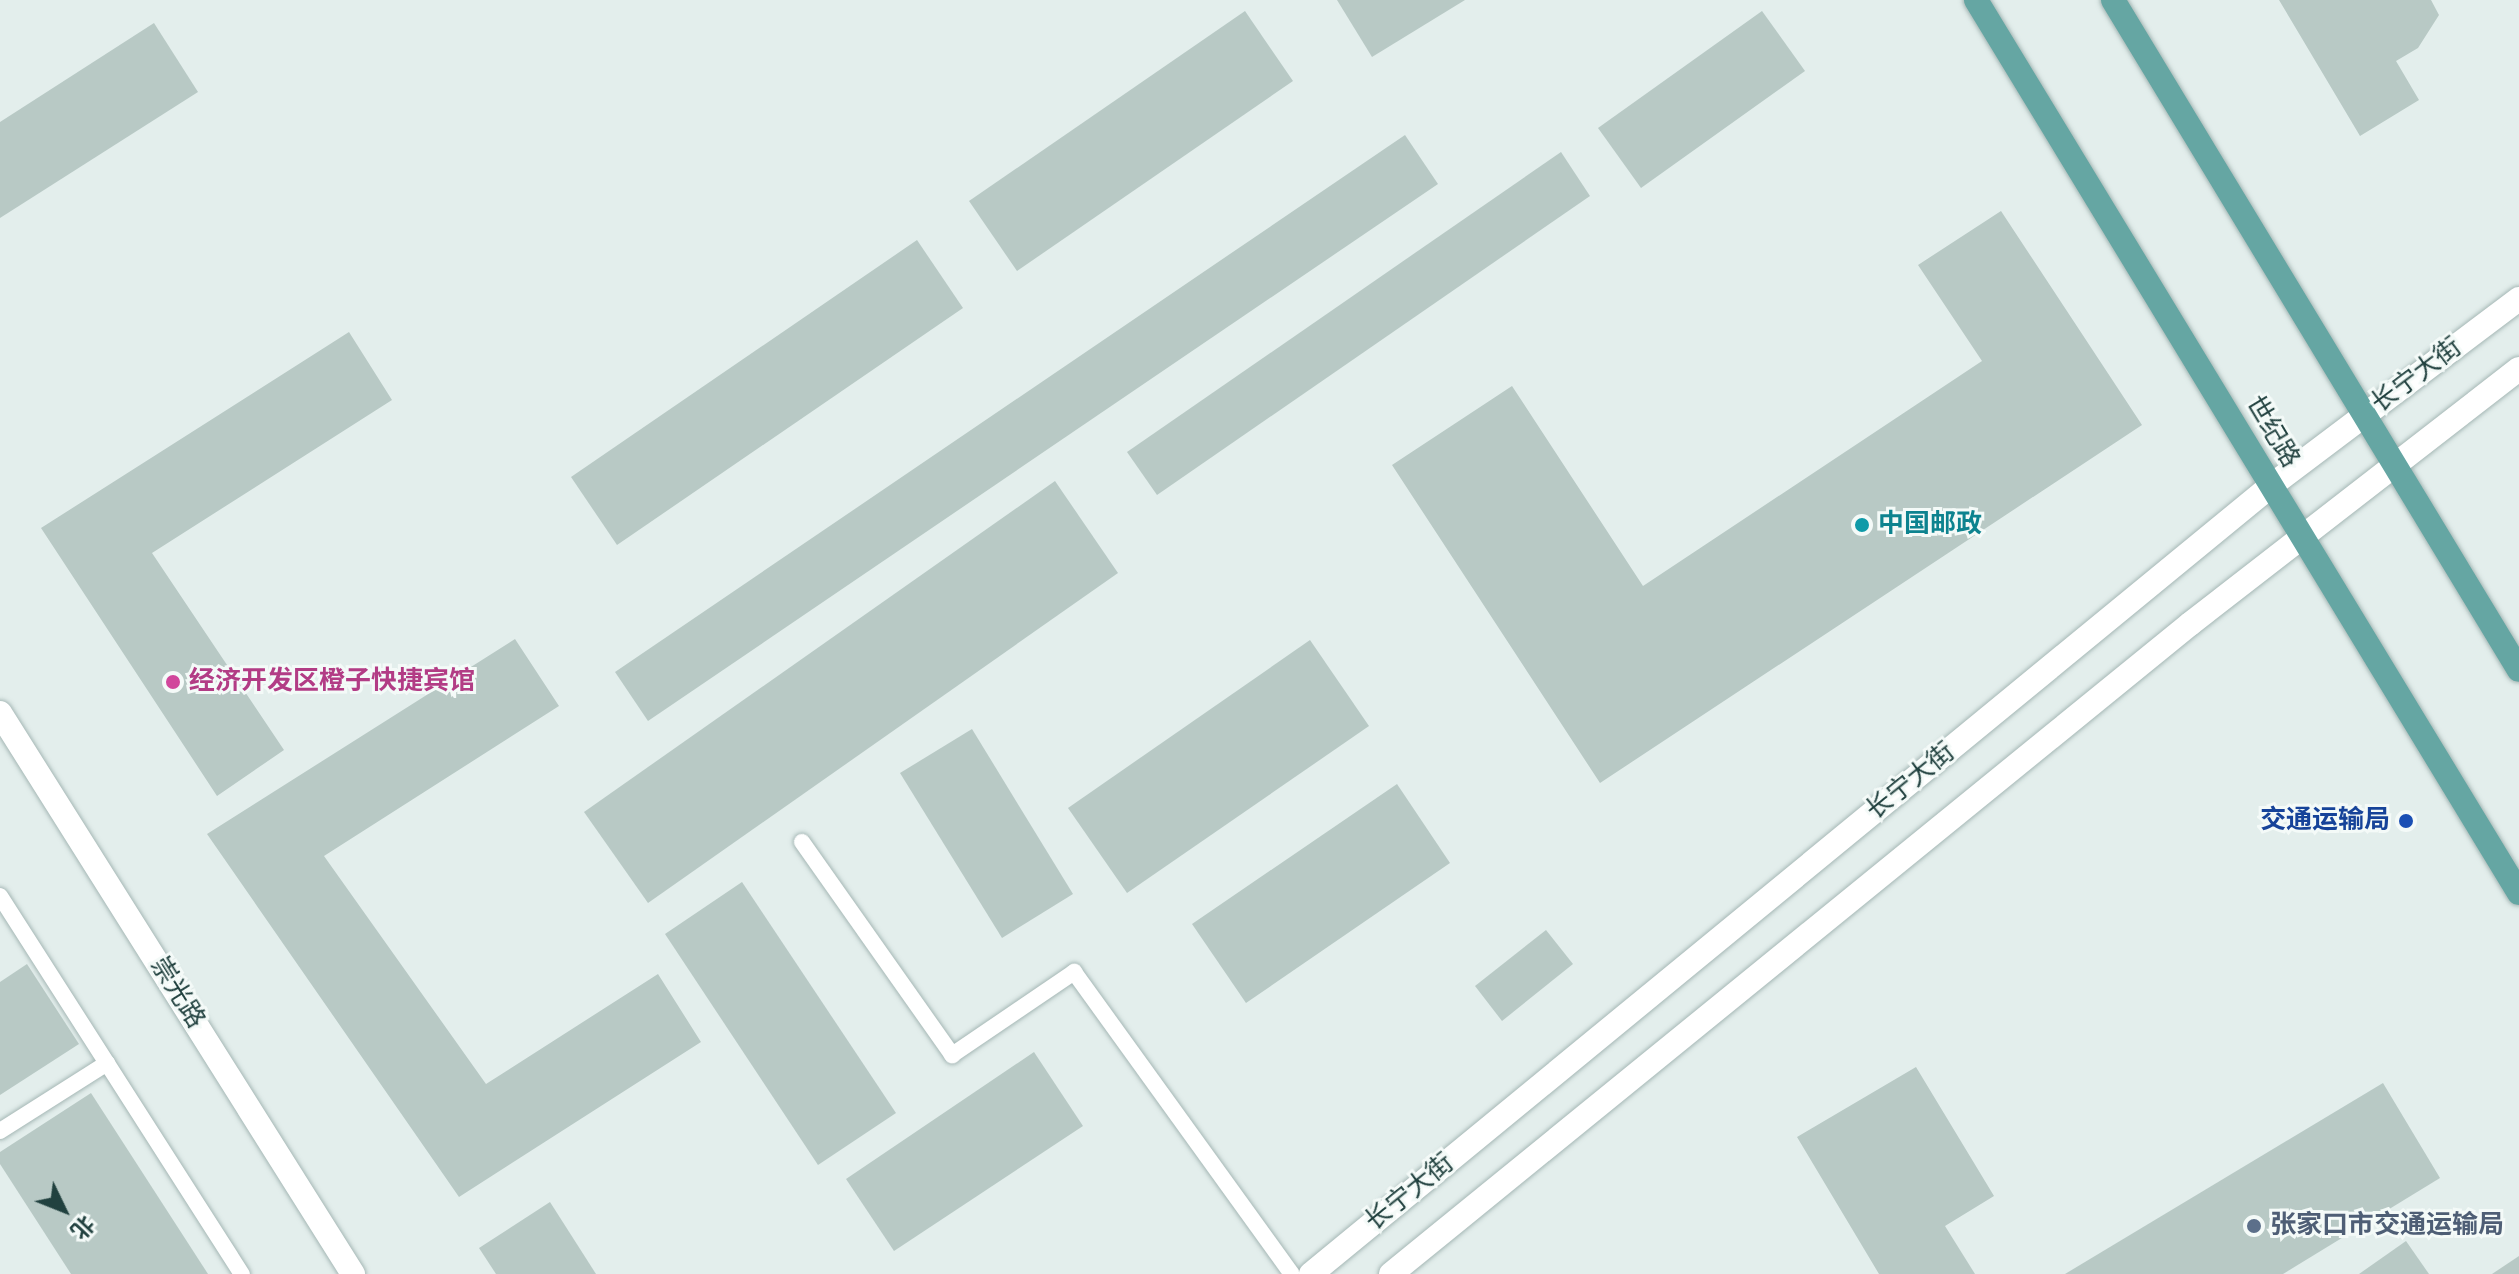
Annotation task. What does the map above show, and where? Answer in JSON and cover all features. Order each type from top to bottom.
[{"type":"main road","name":"世纪路","points":[[1976,0],[2519,893]]},
{"type":"main road","points":[[2113,0],[2519,670]]},
{"type":"main road","name":"长宁大街","points":[[1311,1274],[2272,485],[2519,299]]},
{"type":"main road","name":"长宁大街","points":[[1391,1274],[2302,534],[2519,369]]},
{"type":"main road","name":"崇光路","points":[[0,713],[353,1274]]},
{"type":"lane","points":[[802,842],[952,1055],[1074,972],[1292,1274]]},
{"type":"lane","points":[[0,896],[242,1274]]},
{"type":"lane","points":[[0,1131],[107,1063]]},
{"type":"building","points":[[1337,0],[1465,0],[1372,57]]},
{"type":"building","points":[[2279,0],[2431,0],[2439,15],[2418,48],[2396,61],[2419,100],[2360,136]]},
{"type":"building","points":[[1245,11],[1293,81],[1017,271],[969,201]]},
{"type":"building","points":[[1762,11],[1805,71],[1641,188],[1598,128]]},
{"type":"building","points":[[154,23],[198,92],[0,218],[0,122]]},
{"type":"building","points":[[1405,135],[1438,184],[648,721],[615,672]]},
{"type":"building","points":[[1561,152],[1590,196],[1157,495],[1127,452]]},
{"type":"building","name":"中国邮政","points":[[2001,211],[2142,425],[1600,783],[1392,465],[1512,386],[1643,586],[1982,361],[1918,265]]},
{"type":"building","points":[[917,240],[963,308],[617,545],[571,477]]},
{"type":"building","points":[[349,332],[392,400],[152,553],[284,750],[217,796],[41,528]]},
{"type":"building","points":[[1055,481],[1118,573],[648,903],[584,812]]},
{"type":"building","points":[[515,639],[559,706],[324,856],[486,1084],[658,974],[701,1042],[459,1197],[207,834]]},
{"type":"building","points":[[1310,640],[1369,726],[1127,893],[1068,808]]},
{"type":"building","points":[[972,729],[1073,894],[1002,938],[900,773]]},
{"type":"building","points":[[1397,784],[1450,863],[1246,1003],[1192,924]]},
{"type":"building","points":[[742,882],[896,1113],[818,1165],[665,934]]},
{"type":"building","points":[[1546,930],[1573,964],[1502,1021],[1475,986]]},
{"type":"building","points":[[27,964],[79,1044],[0,1095],[0,982]]},
{"type":"building","points":[[1034,1052],[1083,1126],[894,1251],[846,1179]]},
{"type":"building","points":[[1916,1067],[1994,1196],[1945,1226],[1975,1274],[1879,1274],[1797,1137]]},
{"type":"building","name":"张家口市交通运输局","points":[[2383,1083],[2440,1178],[2283,1274],[2065,1274]]},
{"type":"building","points":[[91,1093],[208,1274],[71,1274],[0,1164],[0,1152]]},
{"type":"building","points":[[550,1202],[596,1274],[496,1274],[479,1248]]},
{"type":"building","points":[[2406,1241],[2429,1274],[2359,1274]]},
{"type":"building","points":[[2519,1256],[2519,1274],[2492,1274]]},
{"type":"place","name":"中国邮政","points":[[1862,525]]},
{"type":"place","name":"经济开发区橙子快捷宾馆","points":[[173,682]]},
{"type":"place","name":"交通运输局","points":[[2406,821]]},
{"type":"place","name":"张家口市交通运输局","points":[[2254,1226]]}]
